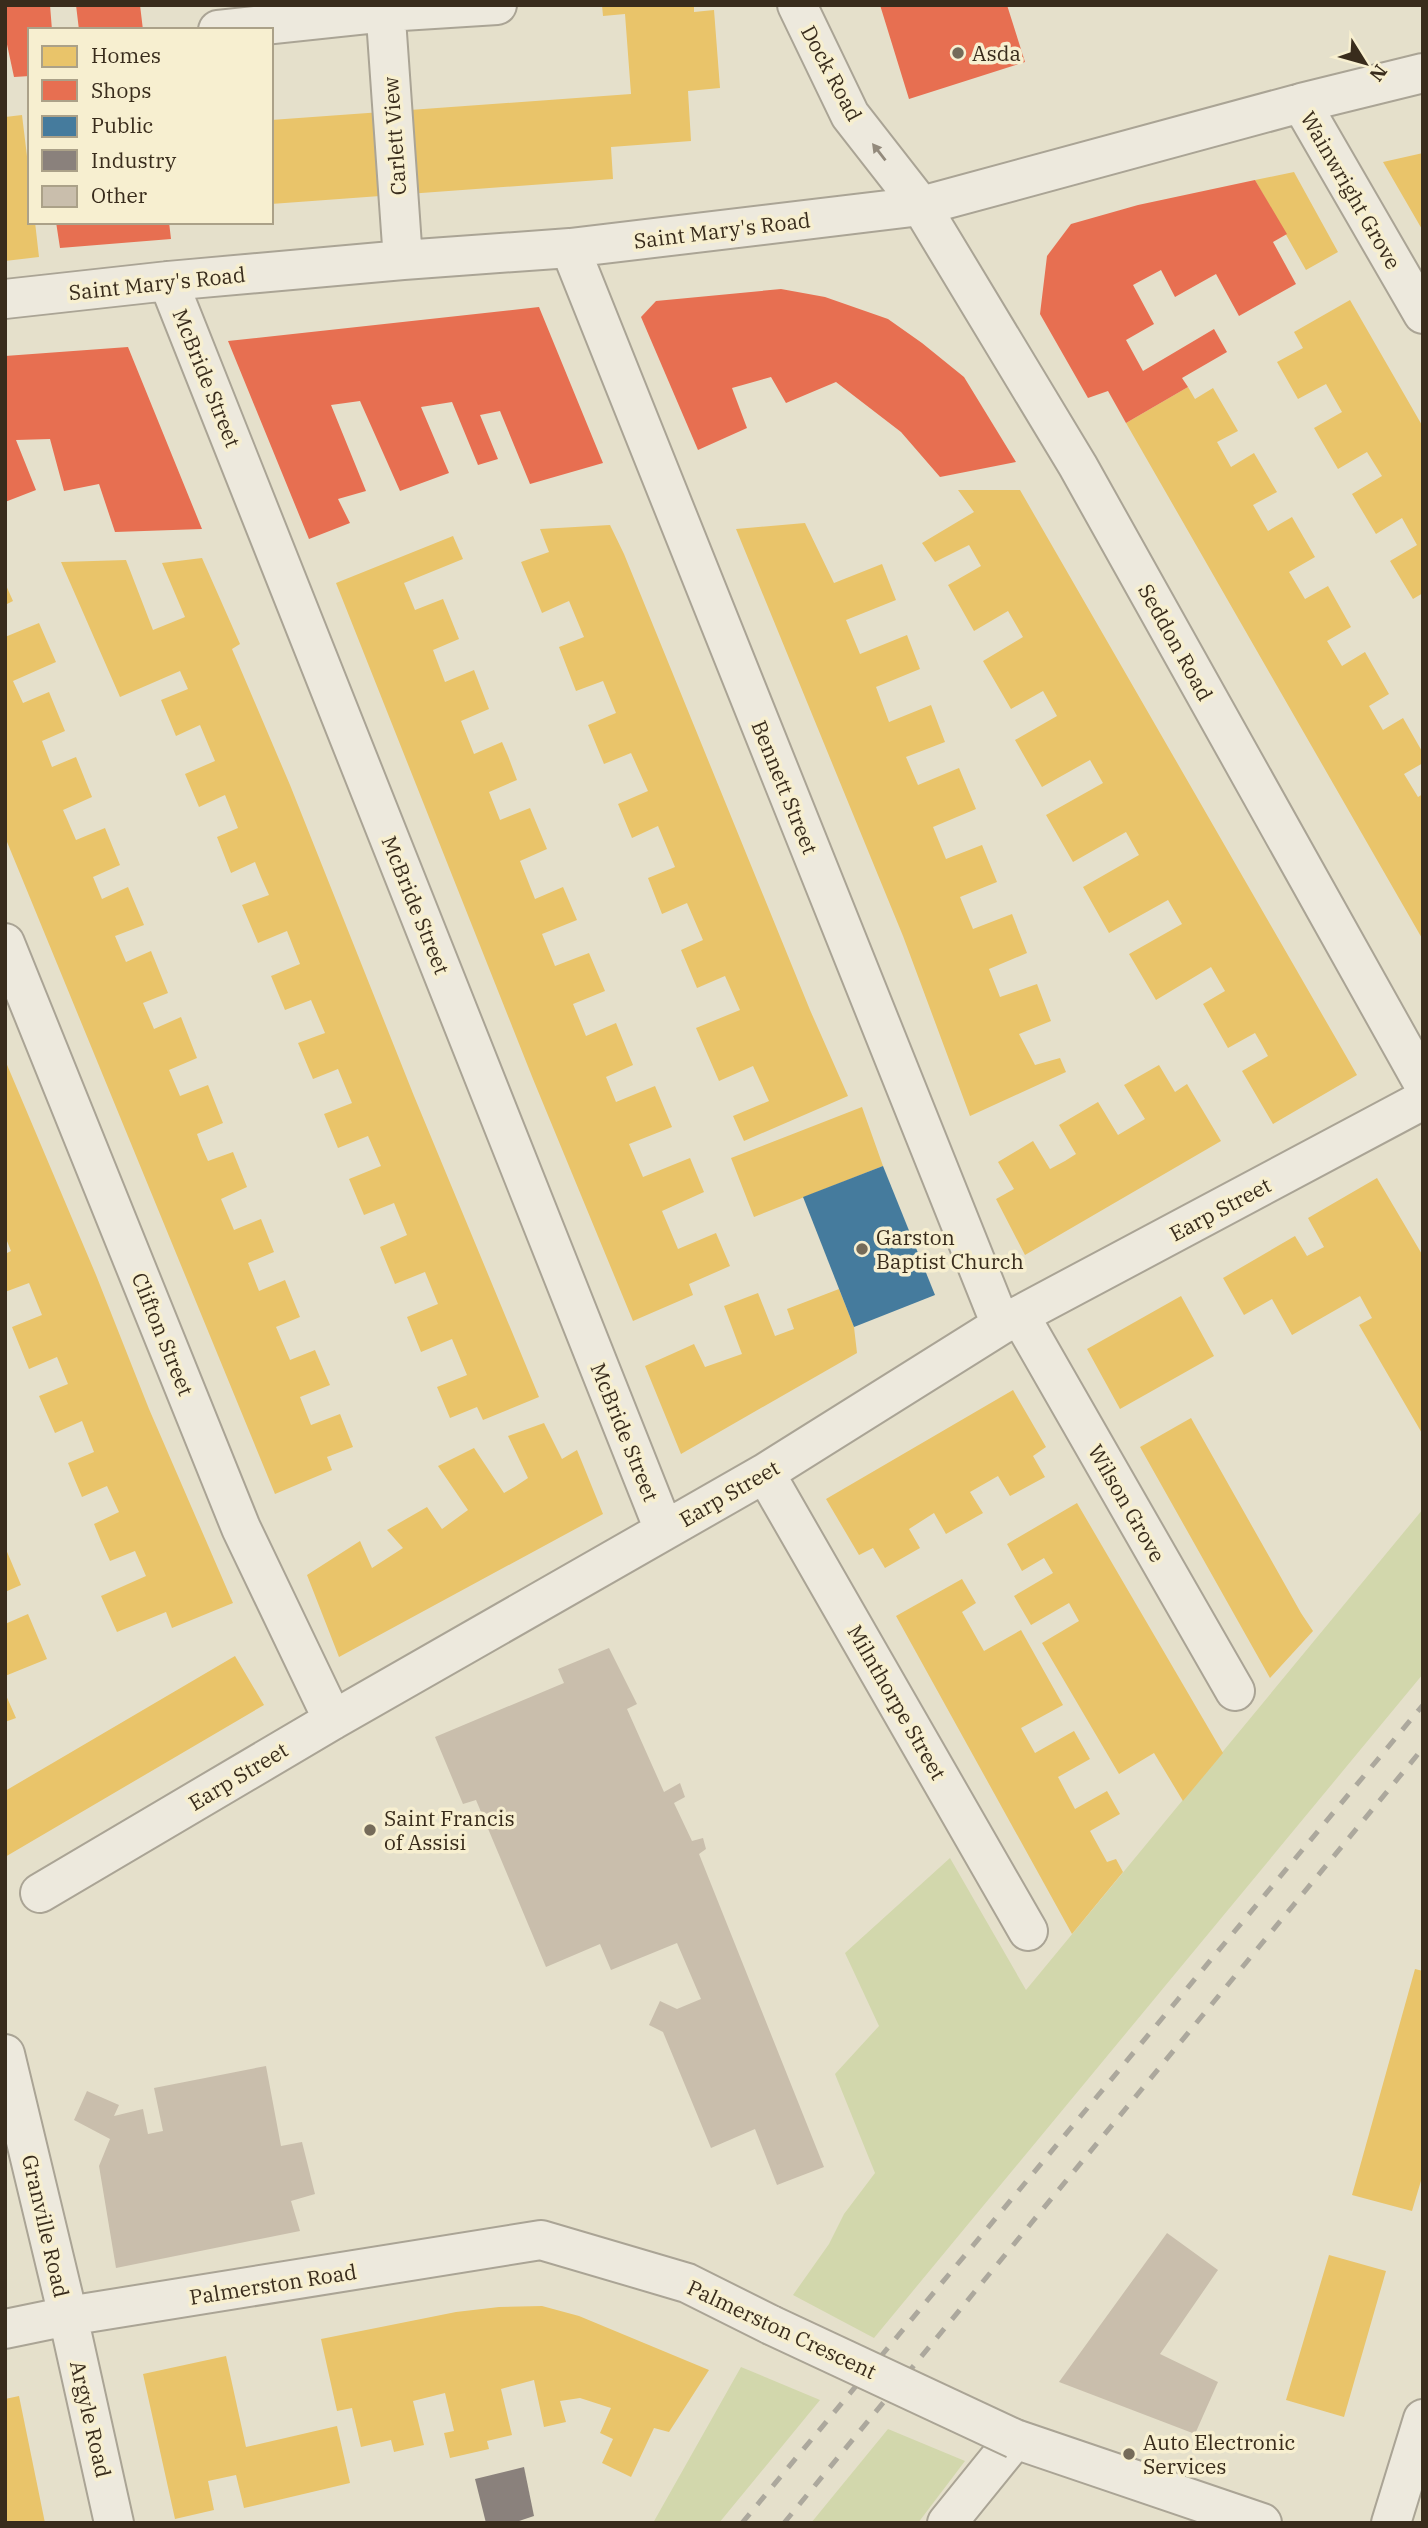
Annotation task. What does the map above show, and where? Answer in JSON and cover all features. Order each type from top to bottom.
[{"type":"street","points":[[234,28],[385,9],[497,5]]},
{"type":"street","name":"Dock Road","points":[[797,5],[850,115],[921,206]]},
{"type":"street","name":"Carlett View","points":[[385,9],[403,260]]},
{"type":"street","name":"Saint Mary's Road","points":[[5,299],[168,281],[569,248],[921,206],[1301,103],[1423,73]]},
{"type":"street","name":"Wainwright Grove","points":[[1301,103],[1423,314]]},
{"type":"street","name":"Seddon Road","points":[[921,206],[1077,466],[1423,1083]]},
{"type":"street","name":"Bennett Street","points":[[569,248],[1010,1321]]},
{"type":"street","name":"McBride Street","points":[[168,281],[664,1530]]},
{"type":"street","name":"Clifton Street","points":[[5,943],[241,1528],[333,1720]]},
{"type":"street","name":"Earp Street","points":[[40,1893],[333,1720],[765,1474],[1010,1321],[1423,1100]]},
{"type":"street","name":"Wilson Grove","points":[[1010,1321],[1235,1691]]},
{"type":"street","name":"Milnthorpe Street","points":[[765,1474],[1028,1931]]},
{"type":"street","name":"Granville Road","points":[[5,2054],[68,2316]]},
{"type":"street","name":"Palmerston Road","points":[[5,2329],[68,2316],[541,2240]]},
{"type":"street","name":"Palmerston Crescent","points":[[541,2240],[687,2283],[1015,2439],[1262,2523]]},
{"type":"street","name":"Argyle Road","points":[[68,2316],[114,2523]]},
{"type":"street","points":[[1391,2523],[1423,2418]]},
{"type":"street","points":[[947,2523],[1015,2439]]},
{"type":"green space","points":[[1423,1509],[1423,1674],[874,2338],[793,2295],[829,2244],[844,2214],[875,2173],[835,2074],[879,2026],[845,1953],[950,1858],[1026,1990]]},
{"type":"green space","points":[[741,2367],[820,2400],[719,2523],[653,2523]]},
{"type":"green space","points":[[888,2429],[965,2461],[918,2523],[811,2523]]},
{"type":"building: Homes","points":[[602,5],[694,5],[694,12],[714,10],[720,88],[688,91],[691,141],[611,147],[613,179],[273,204],[273,120],[631,94],[625,14],[603,16]]},
{"type":"building: Homes","points":[[22,115],[28,164],[28,224],[35,224],[39,257],[5,261],[5,117]]},
{"type":"building: Homes","points":[[1423,153],[1423,231],[1383,162]]},
{"type":"building: Homes","points":[[1294,172],[1338,252],[1306,270],[1255,180]]},
{"type":"building: Homes","points":[[1350,300],[1423,427],[1423,593],[1413,599],[1390,561],[1417,545],[1402,518],[1376,534],[1352,494],[1382,476],[1367,452],[1338,469],[1314,428],[1342,412],[1326,384],[1298,399],[1277,362],[1303,348],[1294,332]]},
{"type":"building: Homes","points":[[1188,387],[1195,399],[1213,388],[1238,431],[1217,442],[1231,467],[1254,453],[1277,492],[1253,505],[1268,531],[1292,517],[1315,557],[1289,572],[1305,599],[1328,586],[1351,627],[1327,641],[1342,666],[1365,652],[1389,694],[1369,706],[1383,730],[1403,718],[1423,753],[1423,763],[1404,774],[1418,797],[1423,794],[1423,940],[1126,423]]},
{"type":"building: Homes","points":[[958,490],[1020,490],[1357,1075],[1273,1124],[1242,1071],[1268,1056],[1255,1033],[1228,1048],[1203,1004],[1225,991],[1211,967],[1156,1000],[1129,954],[1182,924],[1168,900],[1109,933],[1083,887],[1139,855],[1126,832],[1073,862],[1046,815],[1103,783],[1090,760],[1042,787],[1015,740],[1057,716],[1043,691],[1011,709],[983,661],[1023,637],[1008,611],[974,631],[948,585],[981,566],[969,545],[935,562],[922,543],[974,512]]},
{"type":"building: Homes","points":[[805,523],[834,583],[882,564],[896,600],[846,620],[860,654],[907,635],[920,669],[876,687],[889,722],[931,705],[945,742],[906,757],[918,785],[959,768],[976,809],[933,827],[946,859],[982,845],[997,882],[960,897],[973,929],[1012,914],[1027,953],[989,969],[1000,997],[1037,984],[1051,1021],[1019,1034],[1035,1065],[1060,1058],[1066,1072],[970,1116],[903,936],[736,529]]},
{"type":"building: Homes","points":[[610,525],[848,1096],[744,1141],[733,1116],[769,1101],[753,1066],[719,1081],[696,1028],[740,1010],[725,976],[697,988],[681,950],[703,940],[687,903],[662,914],[648,878],[675,867],[658,826],[632,838],[618,804],[648,791],[631,753],[604,764],[588,725],[616,713],[603,681],[576,691],[559,647],[584,637],[569,601],[542,613],[521,562],[549,552],[540,529]]},
{"type":"building: Homes","points":[[453,536],[463,559],[404,583],[415,610],[443,599],[459,639],[433,650],[445,682],[474,670],[489,709],[461,721],[474,754],[502,742],[508,756],[517,780],[489,792],[500,820],[530,808],[547,849],[520,861],[535,899],[563,887],[577,920],[542,934],[555,966],[589,953],[605,991],[573,1004],[586,1036],[616,1023],[633,1065],[606,1077],[616,1102],[655,1086],[672,1127],[629,1144],[643,1177],[690,1158],[704,1192],[662,1211],[678,1249],[716,1233],[730,1266],[689,1284],[693,1295],[633,1321],[533,1079],[336,583]]},
{"type":"building: Homes","points":[[202,558],[240,644],[232,649],[539,1397],[483,1420],[477,1407],[450,1418],[437,1387],[467,1375],[452,1339],[421,1352],[407,1317],[438,1304],[425,1272],[395,1284],[380,1247],[407,1235],[394,1203],[364,1215],[349,1179],[381,1166],[368,1136],[338,1148],[324,1114],[352,1103],[338,1069],[313,1079],[298,1043],[325,1033],[311,1000],[285,1010],[271,976],[300,964],[287,931],[258,943],[242,905],[269,895],[255,862],[231,873],[217,837],[238,828],[225,795],[199,807],[185,774],[215,761],[200,725],[176,736],[161,700],[188,689],[180,671],[120,697],[61,562],[126,560],[153,630],[185,617],[162,563]]},
{"type":"building: Homes","points":[[5,583],[13,601],[5,605]]},
{"type":"building: Homes","points":[[39,623],[56,662],[13,681],[23,703],[49,692],[65,731],[42,741],[52,767],[76,757],[92,797],[63,810],[76,840],[105,828],[120,865],[93,877],[102,899],[128,887],[144,925],[115,936],[126,962],[151,951],[168,993],[143,1003],[154,1029],[181,1017],[197,1058],[169,1070],[180,1096],[208,1085],[223,1123],[197,1134],[201,1145],[208,1161],[233,1152],[247,1187],[221,1199],[234,1230],[261,1219],[274,1252],[248,1263],[259,1291],[285,1280],[300,1317],[276,1327],[290,1360],[315,1350],[330,1385],[300,1397],[311,1425],[340,1414],[353,1447],[327,1457],[332,1470],[275,1494],[5,837],[5,637]]},
{"type":"building: Homes","points":[[5,1060],[96,1275],[149,1409],[233,1603],[172,1628],[166,1612],[117,1632],[101,1596],[146,1576],[135,1551],[110,1561],[101,1541],[94,1524],[119,1512],[107,1486],[82,1497],[74,1478],[68,1463],[94,1452],[82,1421],[55,1433],[39,1396],[68,1384],[57,1357],[29,1369],[12,1327],[42,1315],[29,1283],[5,1292],[5,1254],[11,1251],[5,1236]]},
{"type":"building: Homes","points":[[1159,1065],[1175,1092],[1187,1084],[1221,1141],[1025,1255],[996,1199],[1014,1189],[998,1162],[1033,1141],[1050,1169],[1065,1161],[1076,1154],[1059,1125],[1098,1102],[1118,1135],[1145,1119],[1124,1085]]},
{"type":"building: Homes","points":[[862,1107],[883,1166],[754,1217],[731,1158]]},
{"type":"building: Homes","points":[[1377,1178],[1423,1256],[1423,1435],[1359,1325],[1372,1318],[1360,1296],[1292,1335],[1272,1299],[1244,1315],[1223,1278],[1295,1236],[1307,1256],[1324,1247],[1308,1218]]},
{"type":"building: Homes","points":[[839,1289],[854,1327],[857,1353],[681,1454],[645,1366],[694,1344],[705,1367],[742,1354],[724,1306],[758,1293],[775,1336],[794,1329],[787,1309]]},
{"type":"building: Homes","points":[[1181,1296],[1214,1356],[1120,1409],[1087,1349]]},
{"type":"building: Homes","points":[[1013,1390],[1046,1447],[1033,1456],[1045,1477],[1010,1496],[998,1476],[970,1492],[983,1513],[946,1534],[934,1513],[909,1529],[920,1548],[885,1568],[873,1548],[859,1555],[826,1499]]},
{"type":"building: Homes","points":[[1191,1418],[1313,1631],[1270,1678],[1140,1447]]},
{"type":"building: Homes","points":[[544,1423],[562,1459],[577,1450],[603,1514],[339,1657],[307,1575],[360,1541],[372,1568],[403,1548],[387,1530],[427,1507],[442,1529],[468,1510],[438,1466],[474,1448],[504,1493],[516,1486],[528,1478],[508,1436]]},
{"type":"building: Homes","points":[[1077,1503],[1223,1753],[1183,1801],[1154,1753],[1119,1774],[1042,1643],[1079,1621],[1069,1603],[1031,1625],[1014,1596],[1053,1573],[1044,1558],[1022,1571],[1007,1544]]},
{"type":"building: Homes","points":[[5,1547],[21,1585],[5,1592]]},
{"type":"building: Homes","points":[[962,1579],[976,1603],[962,1612],[984,1651],[1021,1630],[1063,1705],[1021,1728],[1035,1753],[1074,1731],[1090,1759],[1058,1777],[1075,1809],[1107,1791],[1120,1814],[1090,1831],[1107,1862],[1116,1859],[1123,1872],[1072,1934],[896,1616]]},
{"type":"building: Homes","points":[[28,1614],[47,1659],[5,1676],[5,1624]]},
{"type":"building: Homes","points":[[235,1656],[264,1705],[5,1857],[5,1791]]},
{"type":"building: Homes","points":[[5,1693],[16,1718],[5,1722]]},
{"type":"building: Homes","points":[[1415,1969],[1423,1971],[1423,2174],[1412,2211],[1352,2195]]},
{"type":"building: Homes","points":[[1329,2255],[1386,2271],[1344,2417],[1286,2400]]},
{"type":"building: Homes","points":[[542,2306],[579,2316],[709,2370],[669,2432],[654,2428],[631,2477],[602,2463],[613,2439],[600,2433],[611,2408],[580,2398],[560,2401],[566,2422],[544,2427],[534,2380],[501,2389],[512,2435],[487,2441],[489,2449],[450,2458],[444,2433],[454,2431],[445,2393],[413,2401],[424,2445],[394,2452],[391,2440],[361,2447],[352,2408],[337,2411],[321,2339],[456,2312]]},
{"type":"building: Homes","points":[[226,2356],[246,2447],[337,2426],[350,2483],[244,2508],[236,2475],[208,2481],[214,2510],[175,2519],[143,2374]]},
{"type":"building: Homes","points":[[19,2396],[45,2523],[5,2523],[5,2399]]},
{"type":"building: Shops","points":[[5,5],[50,5],[52,28],[28,28],[28,76],[14,77],[5,35]]},
{"type":"building: Shops","points":[[76,5],[140,5],[143,28],[79,28]]},
{"type":"building: Shops","name":"Asda","points":[[880,5],[1007,5],[1025,62],[909,99]]},
{"type":"building: Shops","points":[[1255,180],[1287,234],[1273,242],[1296,284],[1239,316],[1216,274],[1175,297],[1161,270],[1133,285],[1154,324],[1126,340],[1143,371],[1214,329],[1227,352],[1182,378],[1188,387],[1126,423],[1108,391],[1088,398],[1040,314],[1047,256],[1071,224],[1138,205]]},
{"type":"building: Shops","points":[[56,224],[169,224],[171,239],[60,248]]},
{"type":"building: Shops","points":[[781,289],[825,297],[888,319],[922,343],[964,377],[1016,462],[940,477],[901,432],[836,382],[786,403],[771,377],[732,388],[747,428],[698,450],[641,317],[656,301]]},
{"type":"building: Shops","points":[[539,307],[603,463],[530,484],[500,411],[480,415],[498,459],[478,465],[452,402],[421,407],[449,473],[400,491],[360,401],[331,405],[366,491],[338,499],[350,523],[309,539],[228,341]]},
{"type":"building: Shops","points":[[128,347],[202,529],[115,532],[99,484],[64,491],[50,439],[16,440],[36,490],[5,502],[5,356]]},
{"type":"building: Public","points":[[883,1166],[935,1295],[854,1327],[803,1197]]},
{"type":"building: Industry","points":[[524,2467],[534,2516],[513,2523],[486,2523],[475,2479]]},
{"type":"building: Other","points":[[609,1648],[637,1704],[627,1709],[664,1792],[680,1783],[685,1797],[674,1803],[692,1841],[703,1838],[706,1849],[699,1854],[824,2167],[777,2185],[755,2129],[711,2148],[663,2032],[649,2025],[660,2001],[677,2009],[701,1999],[677,1943],[611,1970],[600,1944],[546,1967],[476,1800],[463,1804],[435,1737],[564,1683],[558,1669]]},
{"type":"building: Other","points":[[266,2066],[281,2146],[302,2142],[315,2194],[291,2201],[300,2231],[116,2268],[99,2166],[110,2139],[74,2120],[87,2091],[119,2105],[114,2116],[143,2109],[148,2134],[163,2131],[154,2088]]},
{"type":"building: Other","points":[[1167,2233],[1218,2270],[1160,2354],[1218,2382],[1195,2434],[1059,2382]]},
{"type":"railway","points":[[742,2523],[1423,1705]]},
{"type":"railway","points":[[784,2523],[1423,1748]]},
{"type":"place","name":"Asda","points":[[958,53]]},
{"type":"place","name":"Garston Baptist Church","points":[[862,1249]]},
{"type":"place","name":"Saint Francis of Assisi","points":[[370,1830]]},
{"type":"place","name":"Auto Electronic Services","points":[[1129,2454]]}]
